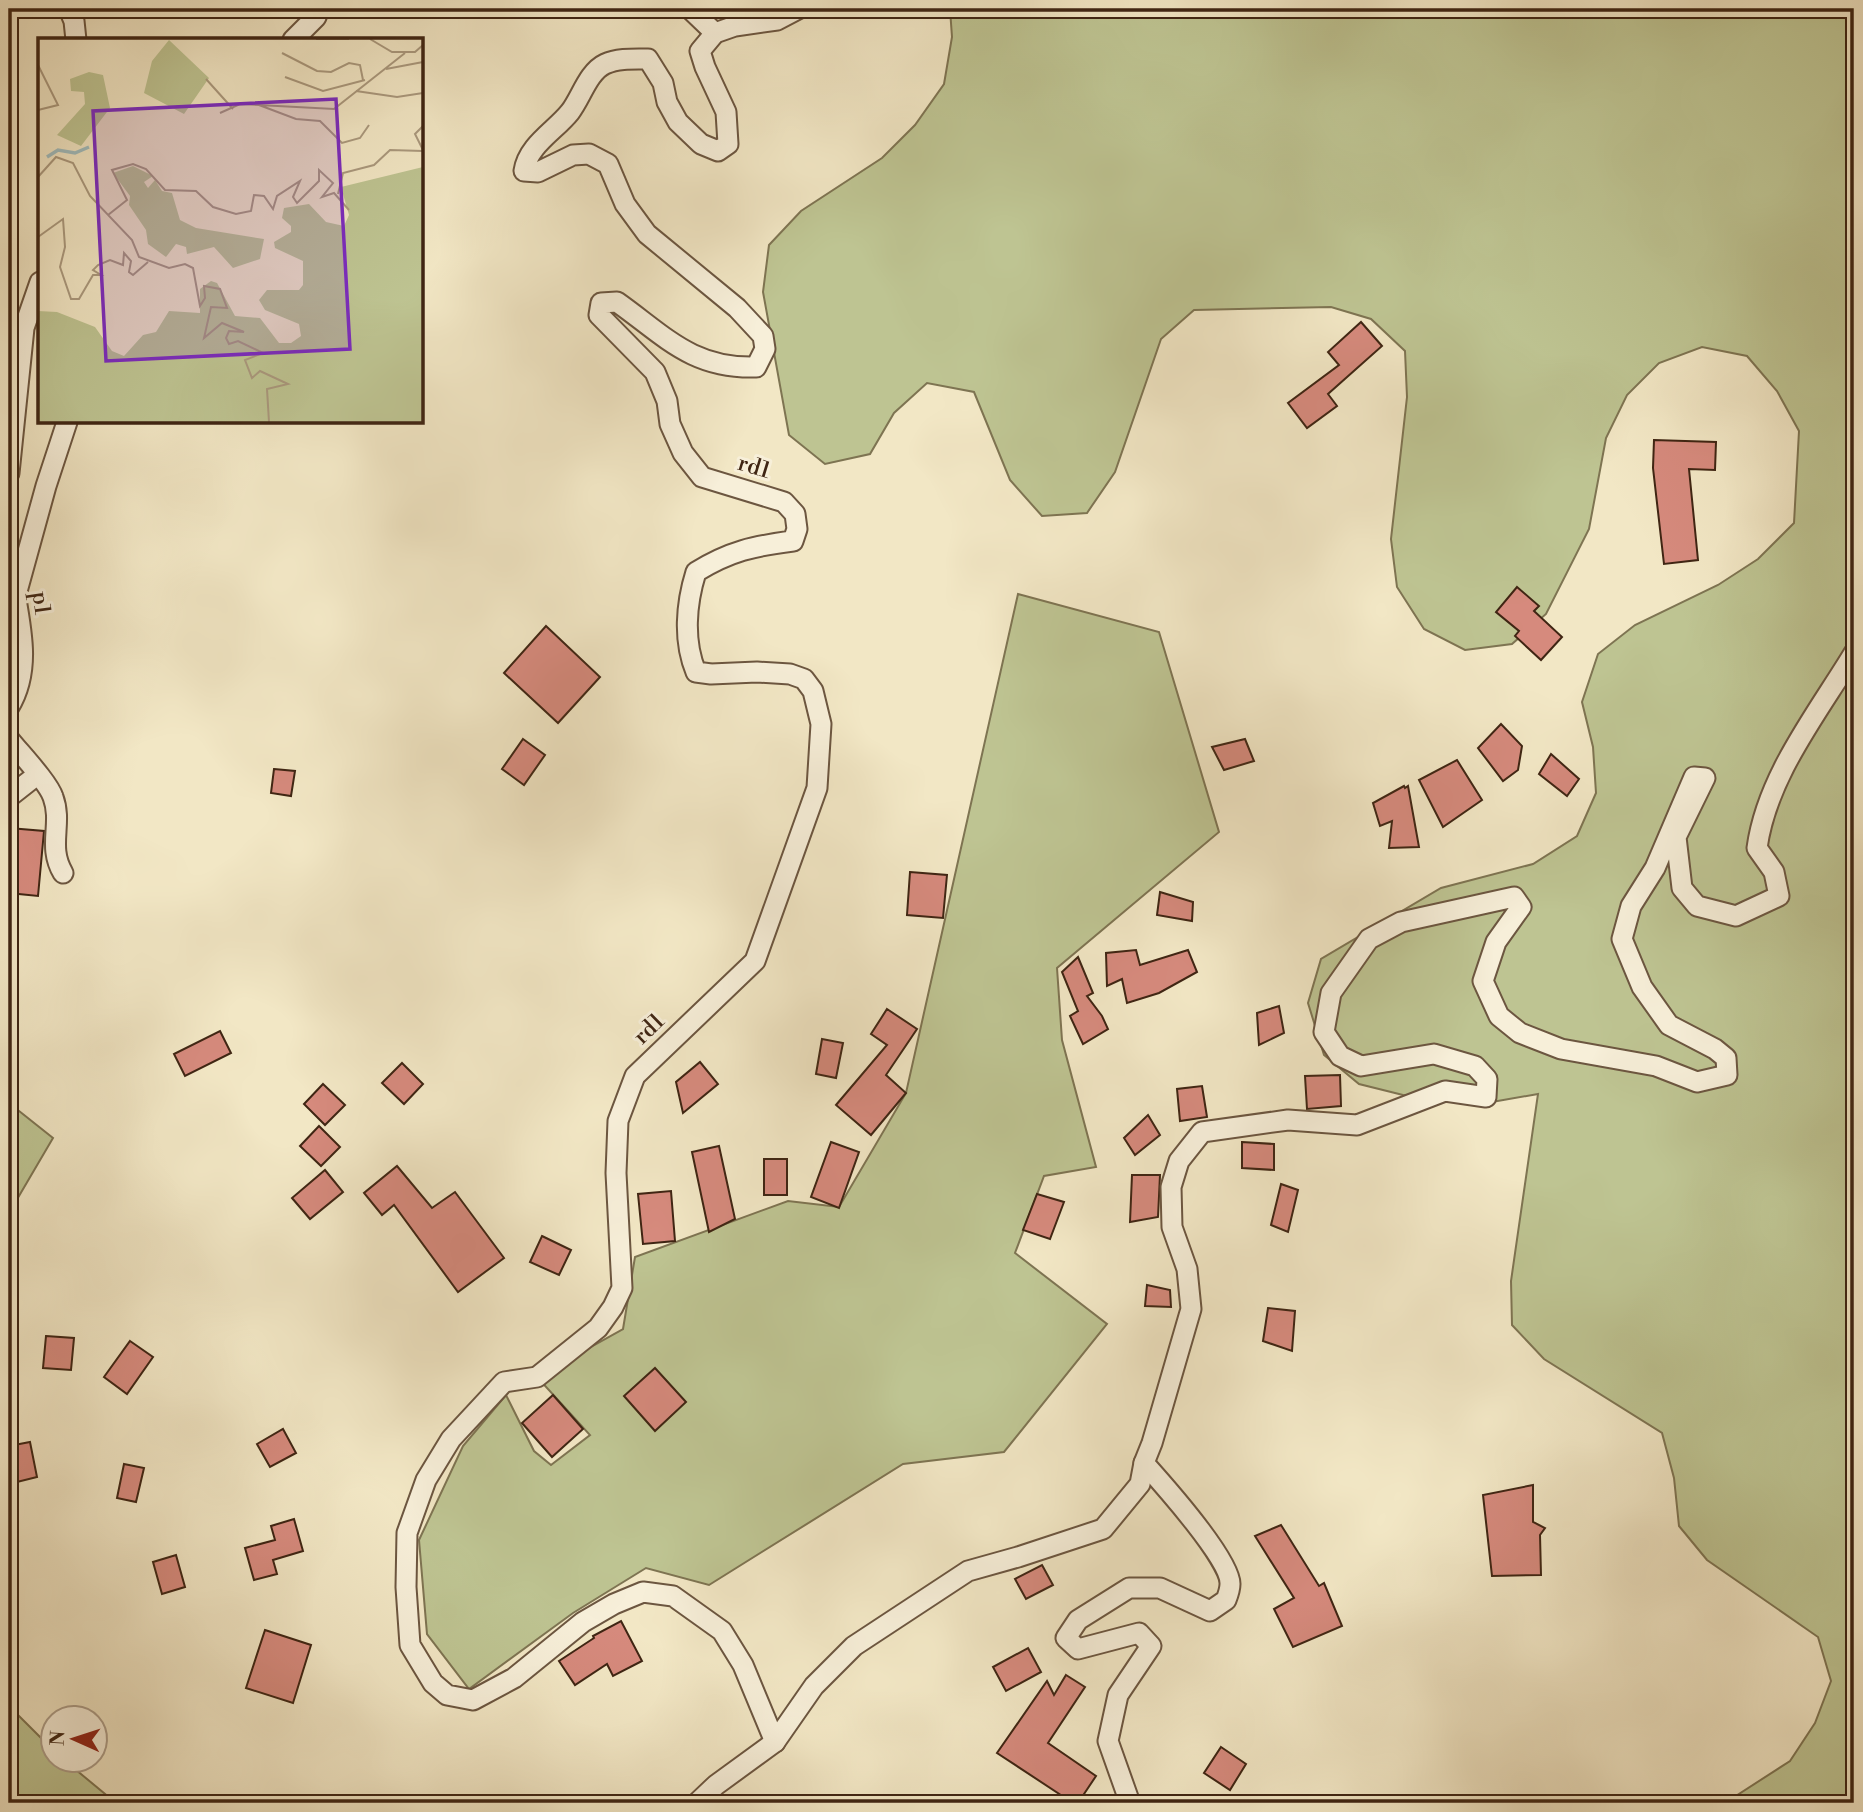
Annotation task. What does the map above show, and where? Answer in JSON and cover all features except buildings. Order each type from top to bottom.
[{"type":"street","points":[[69,9],[74,21],[76,38]]},
{"type":"street","points":[[295,38],[316,17],[319,9]]},
{"type":"street","points":[[690,9],[715,33],[735,26],[778,20],[798,9]]},
{"type":"street","name":"rd1","points":[[715,33],[700,51],[726,112],[729,144],[718,151],[701,144],[678,122],[667,102],[663,83],[648,59],[627,59],[603,65],[590,79],[570,111],[526,159],[524,170],[538,172],[573,155],[589,154],[608,164],[625,204],[647,234],[737,308],[762,336],[765,349],[757,367],[712,364],[664,338],[617,302],[601,303],[599,315],[655,372],[667,401],[670,425],[683,453],[702,477],[784,502],[795,514],[797,529],[793,541],[760,545],[722,556],[696,572],[689,597],[688,653],[696,672],[790,674],[804,680],[813,691],[821,724],[817,788],[755,961],[635,1076],[618,1121],[616,1173],[622,1288],[613,1307],[598,1328],[537,1377],[505,1382],[451,1439],[426,1480],[407,1533],[407,1587],[410,1645],[433,1683],[447,1695],[472,1700],[514,1678],[583,1622],[614,1604],[643,1592],[673,1596],[722,1631],[743,1665],[775,1742]]},
{"type":"street","points":[[9,473],[24,328],[38,288]]},
{"type":"street","points":[[16,595],[66,424]]},
{"type":"street","name":"p1","points":[[9,546],[9,567],[16,595],[23,655],[20,676],[9,707]]},
{"type":"street","points":[[697,1803],[716,1785],[775,1742],[814,1686],[854,1646],[968,1571],[1103,1529],[1140,1484],[1191,1309],[1187,1269],[1172,1227],[1171,1187],[1179,1161],[1202,1132],[1288,1120],[1357,1125],[1445,1091],[1486,1097],[1488,1079],[1475,1066],[1434,1054],[1361,1066],[1340,1056],[1324,1032],[1331,993],[1369,939],[1401,922],[1514,897],[1521,907],[1496,942],[1483,981],[1499,1016],[1520,1033],[1561,1049],[1656,1066],[1697,1082],[1727,1075],[1726,1058],[1715,1049],[1669,1025],[1642,987],[1622,939],[1631,906],[1656,867],[1694,777],[1704,778],[1676,837],[1682,888],[1697,906],[1736,916],[1779,896],[1774,872],[1757,848],[1760,826],[1786,764],[1854,653]]},
{"type":"street","points":[[9,739],[53,796],[57,820],[55,860],[63,873]]},
{"type":"street","points":[[9,797],[37,775]]},
{"type":"street","points":[[1130,1803],[1108,1741],[1118,1695],[1151,1646],[1139,1633],[1078,1649],[1066,1638],[1078,1620],[1129,1588],[1160,1588],[1210,1611],[1226,1600],[1230,1582],[1222,1562],[1144,1463]]},
{"type":"green space","points":[[950,9],[1854,9],[1854,1803],[1725,1803],[1790,1761],[1815,1723],[1831,1681],[1818,1637],[1707,1560],[1679,1526],[1674,1478],[1662,1433],[1544,1359],[1512,1325],[1511,1281],[1538,1094],[1492,1102],[1403,1095],[1359,1084],[1324,1055],[1308,1003],[1321,959],[1441,888],[1533,864],[1577,836],[1596,793],[1593,747],[1582,702],[1598,654],[1635,625],[1718,585],[1758,559],[1794,523],[1799,431],[1777,391],[1747,356],[1702,347],[1659,363],[1627,395],[1606,438],[1589,529],[1546,614],[1512,644],[1465,650],[1424,629],[1397,587],[1391,539],[1407,397],[1405,351],[1371,319],[1331,307],[1194,310],[1161,339],[1115,472],[1087,513],[1042,516],[1010,480],[974,392],[927,383],[894,413],[870,454],[825,464],[789,435],[763,292],[769,245],[801,211],[882,158],[915,125],[944,84],[952,37]]},
{"type":"green space","points":[[1018,594],[1159,632],[1219,832],[1057,968],[1062,1040],[1096,1167],[1044,1176],[1015,1253],[1107,1324],[1004,1452],[903,1464],[709,1585],[646,1568],[573,1613],[469,1689],[427,1634],[419,1540],[463,1446],[506,1395],[534,1451],[551,1465],[590,1435],[537,1377],[623,1329],[635,1257],[788,1201],[839,1207],[906,1093]]},
{"type":"green space","points":[[9,1103],[53,1138],[9,1213]]},
{"type":"green space","points":[[9,1706],[38,1735],[38,1773],[80,1773],[116,1803],[9,1803]]}]
